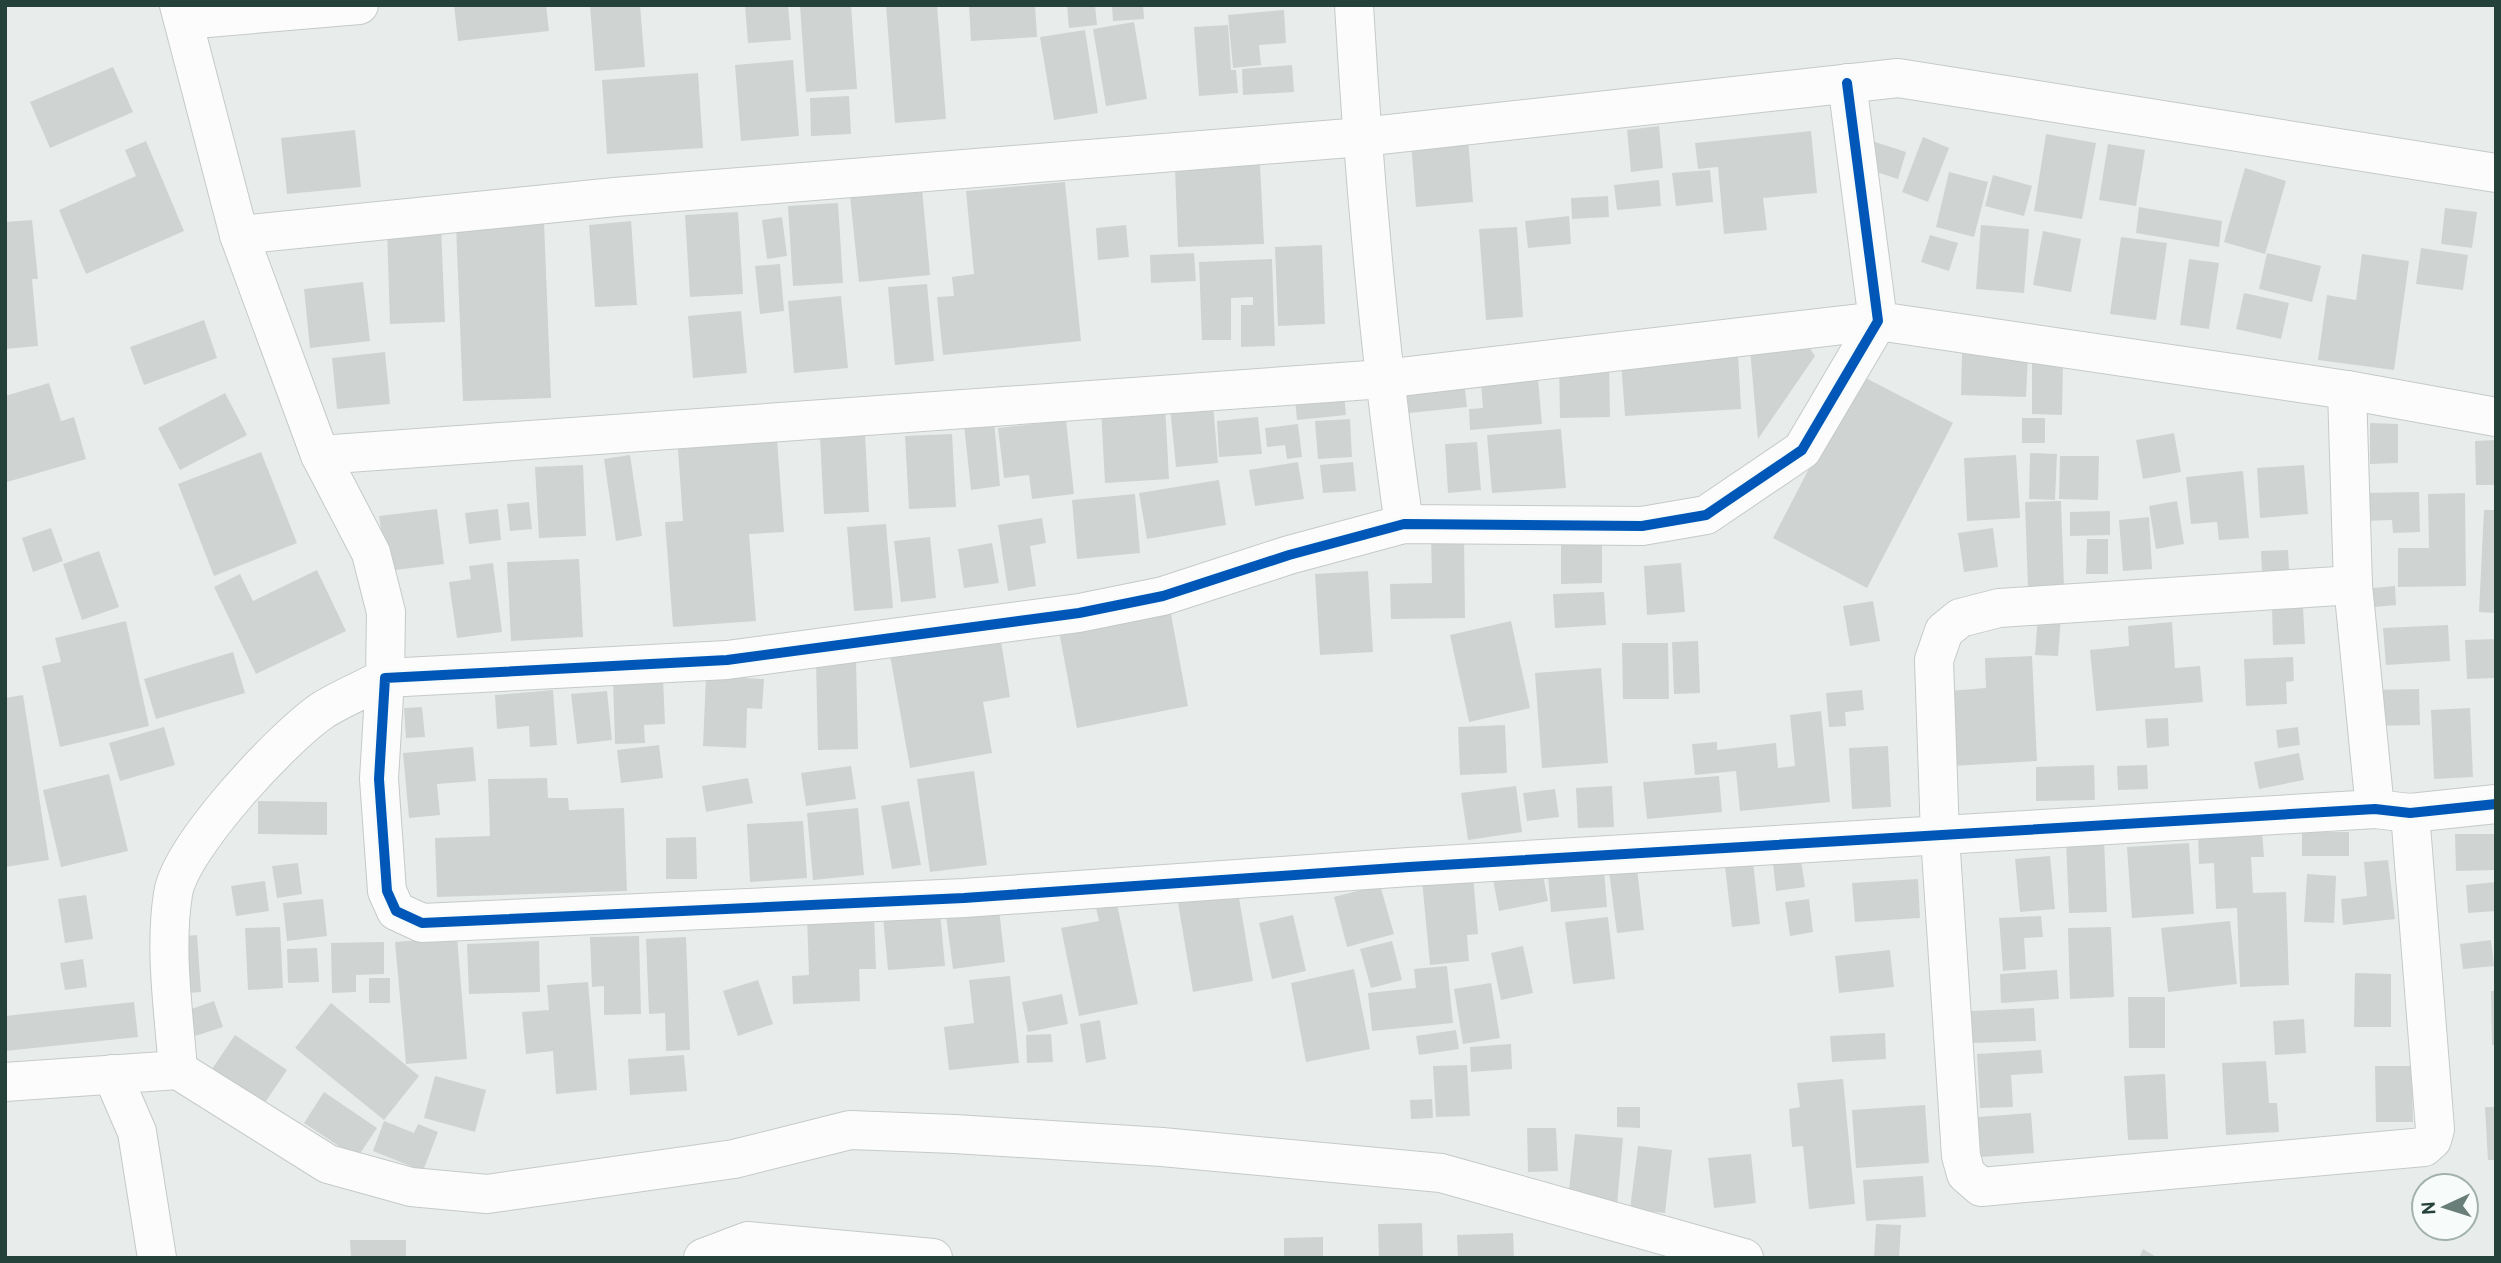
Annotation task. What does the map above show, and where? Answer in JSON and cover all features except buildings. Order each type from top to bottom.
[{"type":"street","points":[[359,5],[181,13],[239,235],[320,455],[371,553],[386,612],[379,779],[387,891],[396,911],[422,923],[964,898],[1940,836],[2496,804]]},
{"type":"street","points":[[1354,5],[1362,137],[1383,379],[1404,524]]},
{"type":"street","points":[[239,235],[615,197],[1362,137],[1898,78],[2496,173]]},
{"type":"street","points":[[178,1070],[171,967],[173,894],[179,870],[259,766],[298,729],[325,709],[385,678],[727,660],[1079,613],[1163,596],[1289,555],[1404,524],[1642,526],[1706,515],[1802,450],[1878,321],[1847,83]]},
{"type":"street","points":[[320,455],[1383,379],[1878,321],[2347,390],[2496,417]]},
{"type":"street","points":[[2347,390],[2353,585],[2392,811],[2435,1129],[2432,1140],[2424,1147],[1981,1187],[1966,1174],[1961,1156],[1940,836],[1934,660],[1944,631],[1960,618],[1999,608],[2353,585]]},
{"type":"street","points":[[5,1082],[178,1070],[328,1164],[411,1187],[487,1194],[734,1159],[850,1130],[955,1134],[1163,1146],[1441,1172],[1744,1258]]},
{"type":"street","points":[[112,1074],[136,1132],[157,1258]]},
{"type":"street","points":[[703,1258],[748,1241],[917,1256]]},
{"type":"cycle path","points":[[1847,83],[1878,321],[1802,450],[1706,515],[1642,526],[1404,524],[1289,555],[1163,596],[1079,613],[727,660],[385,678],[379,779],[387,891],[396,911],[422,923],[964,898],[1409,867],[2375,809],[2410,813],[2496,804]]}]
